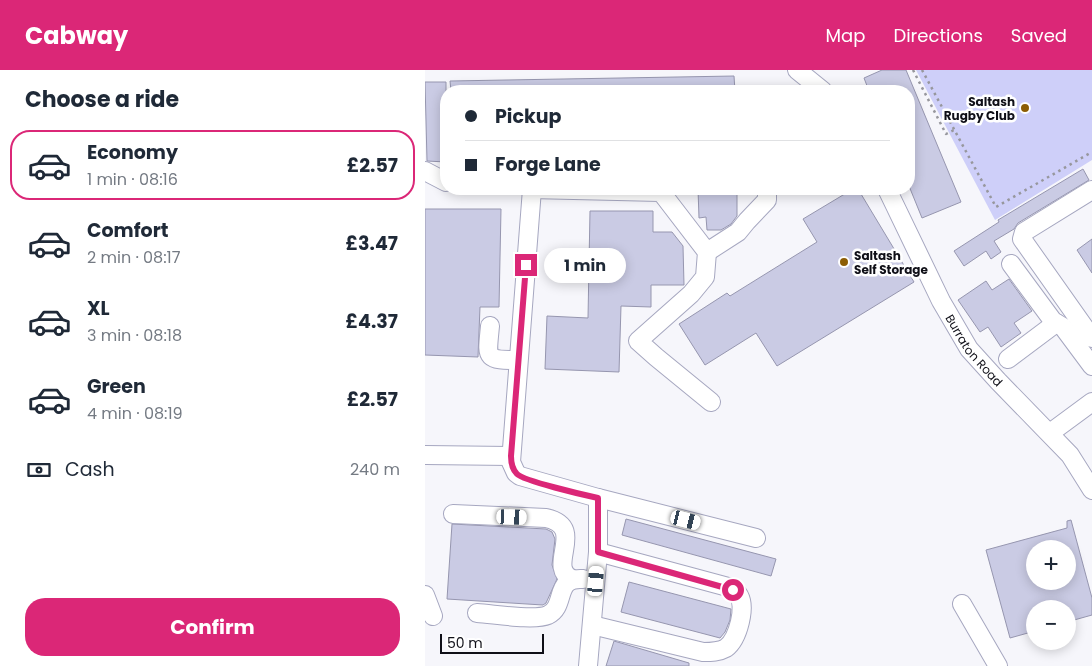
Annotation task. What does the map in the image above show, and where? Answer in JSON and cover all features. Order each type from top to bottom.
[{"type":"street","points":[[797,70],[816,85]]},
{"type":"street","points":[[425,170],[440,179]]},
{"type":"street","points":[[1092,190],[1024,232],[1022,239],[1092,338]]},
{"type":"street","points":[[531,195],[511,456],[511,462],[516,473],[525,478],[598,498],[756,538]]},
{"type":"street","points":[[663,195],[707,252],[705,277],[691,294],[639,341],[655,357],[711,402]]},
{"type":"street","points":[[707,252],[738,232],[767,200],[767,195]]},
{"type":"street","name":"Burraton Road","points":[[890,195],[941,301],[969,349],[998,382],[1069,455],[1092,490]]},
{"type":"street","points":[[1011,264],[1056,323],[1063,327],[1092,366]]},
{"type":"street","points":[[1007,359],[1056,323]]},
{"type":"street","points":[[490,326],[488,352],[491,357],[496,360],[518,360]]},
{"type":"street","points":[[1049,433],[1085,414],[1092,402]]},
{"type":"street","points":[[425,455],[511,456]]},
{"type":"street","points":[[588,666],[598,552],[598,498]]},
{"type":"street","points":[[453,514],[546,518],[559,522],[565,530],[566,536],[563,552],[567,576],[572,579],[596,581]]},
{"type":"street","points":[[592,624],[703,652],[715,652],[722,650],[733,641],[737,634],[742,605],[739,597],[733,590],[728,588],[598,552]]},
{"type":"street","points":[[477,613],[533,617],[548,615],[555,609],[567,582],[572,579]]},
{"type":"street","points":[[425,595],[433,616]]},
{"type":"street","points":[[962,604],[997,666]]},
{"type":"path","points":[[913,70],[946,134],[954,130]]},
{"type":"path","points":[[921,70],[996,207],[1092,152]]},
{"type":"shaded area","name":"Saltash Rugby Club","points":[[916,70],[1092,70],[1092,160],[995,220]]},
{"type":"building","points":[[882,70],[906,70],[912,85],[867,85],[864,78]]},
{"type":"building","points":[[734,76],[735,85],[450,85],[450,81]]},
{"type":"building","points":[[425,82],[446,82],[446,85],[440,85],[440,162],[427,161]]},
{"type":"building","points":[[915,92],[961,202],[922,218],[913,195],[915,195]]},
{"type":"building","points":[[1083,169],[1089,180],[1018,223],[1014,229],[994,241],[1001,252],[991,259],[986,251],[964,266],[954,251],[999,222],[998,220]]},
{"type":"building","points":[[698,195],[737,195],[737,216],[731,224],[721,230],[707,230],[706,217],[699,218]]},
{"type":"building","name":"Saltash Self Storage","points":[[843,195],[862,195],[914,282],[777,366],[756,333],[705,365],[679,324],[727,293],[730,296],[817,242],[803,219]]},
{"type":"building","points":[[425,209],[501,209],[499,307],[480,307],[478,357],[425,355]]},
{"type":"building","points":[[590,211],[653,211],[653,232],[672,232],[683,246],[684,285],[651,285],[651,307],[621,306],[619,372],[545,369],[547,316],[588,318]]},
{"type":"building","points":[[1092,239],[1092,273],[1077,250]]},
{"type":"building","points":[[1009,279],[1032,311],[1014,323],[1021,333],[1001,347],[988,327],[980,332],[958,300],[986,281],[992,290]]},
{"type":"building","points":[[626,519],[776,559],[771,576],[622,535]]},
{"type":"building","points":[[1071,520],[1092,598],[1092,615],[1076,619],[1076,600],[1026,600],[1026,634],[1010,638],[986,550],[1067,528],[1067,521]]},
{"type":"building","points":[[452,524],[546,529],[552,532],[555,539],[552,565],[557,579],[546,603],[543,605],[447,599]]},
{"type":"building","points":[[629,582],[731,609],[730,620],[725,632],[720,638],[621,612]]},
{"type":"building","points":[[614,641],[689,663],[689,666],[606,666]]},
{"type":"place","name":"Saltash Rugby Club","points":[[1025,108]]},
{"type":"place","name":"Saltash Self Storage","points":[[844,262]]},
{"type":"route","points":[[526,265],[511,456],[511,462],[516,473],[533,480],[598,498],[598,552],[733,590]]}]
